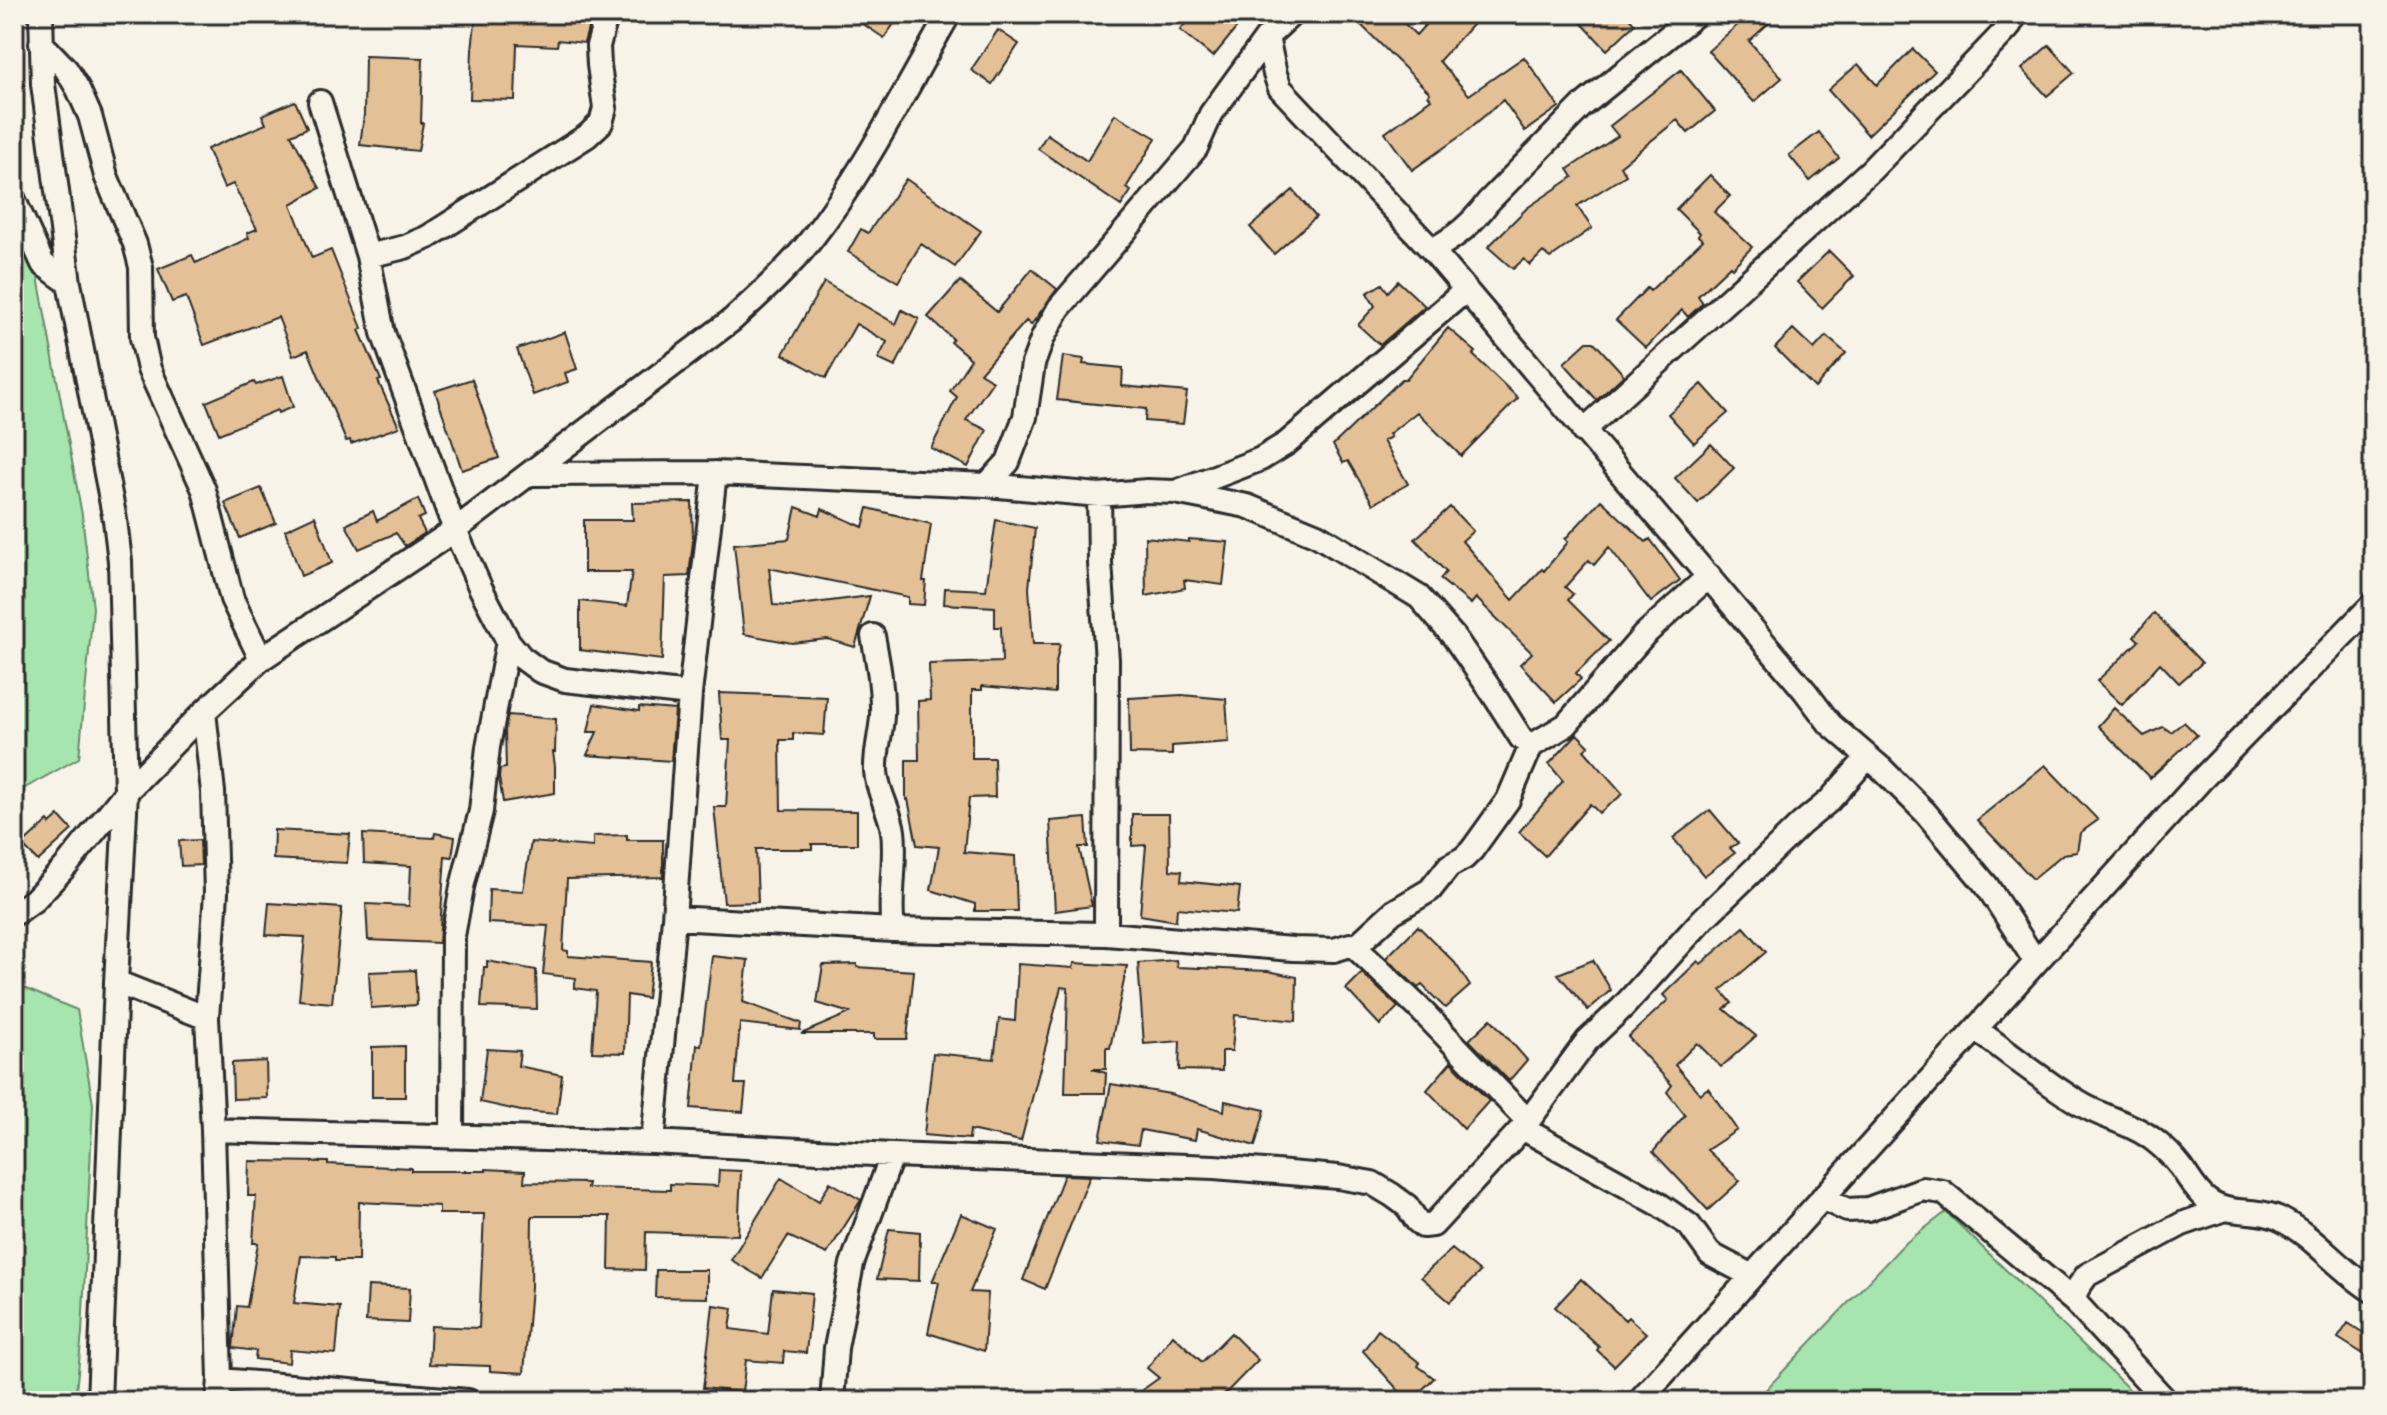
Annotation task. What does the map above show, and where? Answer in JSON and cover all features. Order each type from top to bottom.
[{"type":"street","points":[[41,14],[43,84],[69,283],[115,520],[120,561],[126,792],[99,1401]]},
{"type":"street","points":[[368,256],[405,247],[428,237],[587,136],[601,123],[605,108],[598,46],[607,14]]},
{"type":"street","points":[[14,914],[45,889],[126,792],[261,659],[455,530],[732,320],[772,283],[839,202],[949,14]]},
{"type":"street","points":[[987,485],[1008,462],[1025,417],[1033,364],[1059,308],[1196,148],[1211,114],[1267,37],[1292,14]]},
{"type":"street","points":[[1432,250],[1459,235],[1475,220],[1488,202],[1582,106],[1696,14]]},
{"type":"street","points":[[1583,431],[1871,170],[2008,28],[2013,14]]},
{"type":"street","points":[[1267,37],[1280,88],[1432,250],[1709,576],[1830,724],[1925,812],[1987,886],[2036,962]]},
{"type":"street","points":[[41,43],[66,69],[90,116],[106,176],[135,244],[141,267],[142,338],[149,369],[204,490],[232,599],[261,659]]},
{"type":"street","points":[[320,102],[368,256],[383,333],[455,530],[508,641],[521,657],[540,671],[565,680],[690,694]]},
{"type":"street","points":[[14,200],[43,264],[69,283]]},
{"type":"street","points":[[1175,492],[1261,459],[1287,443],[1466,290]]},
{"type":"street","points":[[531,474],[715,473],[987,485],[1099,495],[1175,492],[1247,506],[1299,526],[1334,544],[1419,597],[1454,637],[1521,738],[1531,746]]},
{"type":"street","points":[[653,1142],[674,918],[690,694],[715,473]]},
{"type":"street","points":[[1099,495],[1107,660],[1106,934]]},
{"type":"street","points":[[1355,947],[1393,912],[1430,890],[1449,866],[1458,863],[1472,850],[1508,800],[1531,746],[1566,725],[1644,635],[1709,576]]},
{"type":"street","points":[[1639,1401],[2200,781],[2373,604]]},
{"type":"street","points":[[873,636],[882,714],[877,782],[892,826],[894,844],[890,898],[893,930]]},
{"type":"street","points":[[452,1137],[453,936],[481,811],[488,747],[508,641]]},
{"type":"street","points":[[204,712],[213,792],[216,893],[207,1018],[219,1391],[468,1401]]},
{"type":"street","points":[[213,1130],[653,1142],[1214,1167],[1338,1177],[1372,1183],[1407,1206],[1423,1226],[1433,1225],[1527,1122],[1587,1041],[1622,1008],[1703,919],[1829,801],[1868,757]]},
{"type":"street","points":[[674,918],[893,930],[1106,934],[1293,949],[1334,950],[1350,945],[1417,1006],[1527,1122],[1531,1133],[1657,1203],[1689,1225],[1710,1254],[1752,1276]]},
{"type":"street","points":[[116,982],[207,1018]]},
{"type":"street","points":[[1976,1029],[2081,1105],[2139,1130],[2154,1140],[2207,1200],[2225,1209],[2266,1213],[2280,1219],[2373,1291]]},
{"type":"street","points":[[832,1401],[836,1348],[852,1264],[892,1155]]},
{"type":"street","points":[[1822,1198],[1847,1210],[1868,1209],[1923,1189],[1943,1192],[2074,1301],[2166,1401]]},
{"type":"street","points":[[2074,1301],[2077,1289],[2087,1275],[2182,1224],[2225,1209]]},
{"type":"green space","points":[[14,98],[21,185],[82,515],[93,608],[79,758],[14,794]]},
{"type":"green space","points":[[14,984],[77,1010],[93,1104],[82,1333],[75,1401],[14,1401]]},
{"type":"green space","points":[[1946,1212],[2141,1401],[1755,1401],[1903,1245]]},
{"type":"building","points":[[476,14],[592,14],[584,43],[558,40],[557,46],[517,44],[515,100],[470,99]]},
{"type":"building","points":[[848,14],[901,14],[884,38]]},
{"type":"building","points":[[1193,14],[1248,14],[1213,57],[1180,30]]},
{"type":"building","points":[[1350,14],[1395,14],[1416,35],[1435,14],[1482,14],[1439,61],[1469,95],[1524,57],[1559,107],[1525,131],[1503,100],[1462,135],[1412,170],[1385,133],[1431,99],[1430,93]]},
{"type":"building","points":[[1573,14],[1626,14],[1635,24],[1607,50]]},
{"type":"building","points":[[1750,14],[1779,14],[1749,41],[1782,78],[1754,102],[1708,51]]},
{"type":"building","points":[[998,30],[1019,44],[992,84],[971,70]]},
{"type":"building","points":[[2049,45],[2074,73],[2047,96],[2022,69]]},
{"type":"building","points":[[1913,49],[1935,71],[1868,135],[1828,90],[1858,64],[1877,85]]},
{"type":"building","points":[[365,56],[423,58],[423,123],[418,151],[360,145]]},
{"type":"building","points":[[1681,70],[1715,111],[1688,133],[1677,120],[1620,166],[1626,175],[1577,206],[1592,228],[1550,258],[1543,252],[1530,265],[1524,259],[1513,269],[1488,247],[1527,208],[1573,177],[1568,169],[1618,136],[1610,126]]},
{"type":"building","points":[[295,101],[307,128],[291,135],[320,188],[291,204],[312,258],[331,250],[362,328],[359,330],[381,380],[378,381],[399,427],[351,444],[350,440],[346,441],[308,350],[293,356],[278,317],[204,345],[186,297],[172,302],[158,269],[192,255],[196,263],[249,238],[247,233],[257,229],[233,184],[224,188],[207,149],[266,124],[262,115]]},
{"type":"building","points":[[1115,114],[1156,138],[1126,188],[1131,191],[1121,206],[1038,149],[1047,134],[1087,161]]},
{"type":"building","points":[[1819,132],[1839,158],[1810,181],[1789,155]]},
{"type":"building","points":[[1710,175],[1730,196],[1714,212],[1752,247],[1698,296],[1703,303],[1688,317],[1682,310],[1646,348],[1616,320],[1647,288],[1650,291],[1703,240],[1676,209]]},
{"type":"building","points":[[906,179],[981,231],[955,267],[921,244],[898,282],[848,252],[861,229],[868,233]]},
{"type":"building","points":[[1293,190],[1316,217],[1274,254],[1250,227]]},
{"type":"building","points":[[1829,251],[1854,276],[1822,308],[1797,282]]},
{"type":"building","points":[[1032,269],[1057,289],[1031,325],[1026,321],[980,373],[993,381],[966,420],[987,430],[968,467],[931,448],[957,397],[950,391],[971,359],[928,317],[960,281],[997,312]]},
{"type":"building","points":[[1398,281],[1425,306],[1380,345],[1358,325],[1375,306],[1367,293],[1382,284],[1388,292]]},
{"type":"building","points":[[824,282],[896,324],[902,310],[919,319],[895,367],[878,359],[887,342],[856,324],[826,378],[783,354]]},
{"type":"building","points":[[1448,328],[1476,352],[1473,355],[1518,398],[1461,456],[1417,412],[1383,441],[1408,484],[1373,504],[1348,461],[1343,463],[1333,445],[1402,379],[1406,379]]},
{"type":"building","points":[[1793,329],[1814,349],[1826,336],[1846,353],[1815,388],[1775,348]]},
{"type":"building","points":[[565,332],[577,369],[565,373],[568,382],[533,395],[517,349]]},
{"type":"building","points":[[1587,342],[1594,342],[1624,375],[1597,400],[1564,363]]},
{"type":"building","points":[[1063,356],[1084,359],[1083,364],[1123,368],[1122,386],[1187,392],[1183,424],[1145,421],[1146,409],[1057,400]]},
{"type":"building","points":[[283,376],[293,407],[278,413],[277,410],[219,434],[206,402],[254,382],[256,385]]},
{"type":"building","points":[[472,379],[499,458],[462,470],[435,391]]},
{"type":"building","points":[[1702,384],[1728,413],[1694,443],[1668,414]]},
{"type":"building","points":[[1711,444],[1734,468],[1698,503],[1675,478]]},
{"type":"building","points":[[261,488],[276,523],[240,538],[225,503]]},
{"type":"building","points":[[418,499],[425,516],[418,519],[425,533],[405,546],[396,533],[359,549],[346,525],[373,511],[377,521]]},
{"type":"building","points":[[1601,500],[1646,542],[1650,539],[1680,580],[1651,602],[1609,547],[1594,565],[1589,560],[1565,587],[1573,594],[1568,600],[1609,641],[1576,673],[1581,679],[1556,702],[1520,664],[1532,653],[1476,598],[1471,604],[1440,579],[1446,572],[1415,539],[1450,507],[1473,531],[1462,541],[1513,600],[1542,569],[1544,571],[1568,542],[1565,539]]},
{"type":"building","points":[[692,502],[693,541],[689,576],[665,577],[662,660],[580,650],[580,601],[627,606],[632,572],[584,572],[584,520],[633,520],[632,503]]},
{"type":"building","points":[[796,507],[820,516],[822,509],[863,527],[868,508],[931,524],[923,581],[926,581],[924,605],[908,604],[908,597],[769,568],[773,605],[791,606],[870,596],[855,647],[827,639],[792,643],[744,634],[734,544],[789,539]]},
{"type":"building","points":[[315,516],[332,563],[301,576],[285,530]]},
{"type":"building","points":[[996,520],[1035,528],[1029,588],[1033,644],[1060,644],[1055,667],[1055,693],[982,686],[982,690],[972,690],[972,758],[994,758],[995,797],[969,798],[964,852],[1015,856],[1017,911],[975,911],[975,904],[931,890],[939,847],[917,845],[906,800],[906,760],[919,760],[918,701],[930,700],[929,664],[1002,662],[1001,627],[995,627],[995,607],[944,604],[945,588],[986,590]]},
{"type":"building","points":[[1145,537],[1228,542],[1223,585],[1184,580],[1185,588],[1146,596]]},
{"type":"building","points":[[2154,613],[2202,663],[2179,683],[2160,663],[2122,705],[2097,681],[2139,641],[2134,636]]},
{"type":"building","points":[[719,693],[827,697],[824,735],[793,733],[793,740],[780,740],[781,810],[857,811],[857,844],[812,844],[812,849],[756,849],[758,902],[724,903],[714,807],[726,807],[730,740],[722,740]]},
{"type":"building","points":[[1182,695],[1226,699],[1229,742],[1172,746],[1172,755],[1130,754],[1129,698]]},
{"type":"building","points":[[594,704],[639,711],[639,707],[675,710],[671,761],[587,755],[597,732],[588,732]]},
{"type":"building","points":[[2114,708],[2144,736],[2163,727],[2171,732],[2184,722],[2197,735],[2150,778],[2098,726]]},
{"type":"building","points":[[508,715],[556,719],[553,752],[555,793],[503,802],[499,778],[500,769],[506,768],[505,730]]},
{"type":"building","points":[[1577,734],[1589,746],[1584,750],[1623,794],[1599,813],[1590,804],[1545,856],[1519,832],[1563,781],[1549,764]]},
{"type":"building","points":[[2045,765],[2098,820],[2080,833],[2077,852],[2063,854],[2033,879],[1977,820]]},
{"type":"building","points":[[1710,810],[1738,843],[1730,848],[1735,853],[1704,876],[1673,838]]},
{"type":"building","points":[[1132,814],[1169,814],[1170,870],[1182,871],[1181,881],[1240,887],[1237,913],[1177,908],[1176,921],[1140,915],[1146,845],[1132,846]]},
{"type":"building","points":[[59,816],[72,830],[38,861],[22,845],[48,821],[50,824]]},
{"type":"building","points":[[1086,818],[1088,847],[1079,847],[1092,906],[1055,911],[1050,821]]},
{"type":"building","points":[[274,830],[350,834],[347,863],[273,859]]},
{"type":"building","points":[[435,833],[455,837],[452,857],[445,856],[439,943],[368,940],[366,904],[409,906],[411,866],[364,863],[363,834],[434,838]]},
{"type":"building","points":[[627,835],[627,840],[663,840],[663,877],[567,879],[563,950],[568,951],[568,956],[651,962],[647,998],[627,995],[625,1053],[592,1052],[596,991],[574,988],[576,978],[543,974],[548,926],[488,923],[489,889],[523,891],[531,842],[593,847],[593,836]]},
{"type":"building","points":[[200,840],[201,865],[181,866],[179,841]]},
{"type":"building","points":[[269,903],[342,908],[332,1003],[299,1000],[305,937],[266,935]]},
{"type":"building","points":[[1418,926],[1455,963],[1470,986],[1445,1008],[1422,985],[1418,988],[1386,958]]},
{"type":"building","points":[[1744,927],[1766,952],[1721,990],[1732,1003],[1724,1009],[1756,1036],[1721,1067],[1697,1043],[1675,1065],[1700,1094],[1708,1088],[1737,1130],[1707,1150],[1740,1181],[1708,1210],[1653,1152],[1685,1115],[1667,1092],[1672,1085],[1628,1037],[1668,1000],[1663,995],[1698,961],[1701,964]]},
{"type":"building","points":[[712,956],[748,960],[743,1002],[801,1023],[800,1030],[740,1023],[735,1084],[746,1084],[743,1112],[691,1108],[697,1045],[701,1046]]},
{"type":"building","points":[[1176,960],[1177,967],[1268,971],[1297,977],[1296,1021],[1235,1015],[1232,1051],[1222,1051],[1222,1071],[1179,1070],[1180,1041],[1144,1044],[1138,963]]},
{"type":"building","points":[[1593,960],[1611,990],[1588,1010],[1558,974]]},
{"type":"building","points":[[487,961],[536,970],[537,1009],[481,1007]]},
{"type":"building","points":[[1074,963],[1127,966],[1110,1048],[1106,1048],[1106,1069],[1092,1069],[1106,1073],[1105,1093],[1065,1093],[1068,988],[1061,987],[1021,1141],[970,1130],[969,1139],[924,1135],[933,1053],[994,1059],[999,1019],[1015,1021],[1018,964],[1073,968]]},
{"type":"building","points":[[857,964],[857,967],[914,971],[907,1039],[874,1039],[874,1034],[801,1034],[850,1013],[817,1003],[823,965]]},
{"type":"building","points":[[415,970],[417,1005],[371,1008],[369,972]]},
{"type":"building","points":[[1362,973],[1398,1007],[1380,1025],[1346,989]]},
{"type":"building","points":[[1491,1019],[1527,1060],[1509,1081],[1469,1040]]},
{"type":"building","points":[[405,1046],[405,1097],[372,1097],[372,1047]]},
{"type":"building","points":[[487,1049],[520,1051],[518,1066],[562,1075],[557,1114],[521,1111],[480,1102]]},
{"type":"building","points":[[266,1061],[267,1098],[233,1099],[232,1063]]},
{"type":"building","points":[[1451,1062],[1489,1101],[1464,1129],[1427,1090]]},
{"type":"building","points":[[1111,1084],[1170,1094],[1224,1111],[1225,1101],[1265,1110],[1255,1146],[1197,1129],[1195,1140],[1141,1130],[1138,1145],[1100,1140]]},
{"type":"building","points":[[249,1161],[328,1162],[411,1168],[411,1171],[525,1171],[524,1182],[588,1183],[587,1188],[670,1190],[670,1184],[718,1186],[719,1170],[741,1171],[738,1235],[646,1232],[645,1270],[609,1269],[610,1216],[532,1216],[531,1287],[524,1373],[490,1371],[490,1366],[429,1364],[431,1326],[479,1328],[484,1214],[439,1214],[439,1206],[359,1202],[358,1261],[301,1256],[294,1303],[340,1307],[336,1354],[290,1350],[289,1363],[255,1359],[256,1351],[233,1348],[237,1306],[247,1307],[258,1243],[253,1243],[256,1196],[248,1196]]},
{"type":"building","points":[[1064,1175],[1090,1176],[1045,1289],[1023,1280]]},
{"type":"building","points":[[781,1178],[819,1201],[830,1182],[861,1200],[827,1254],[788,1236],[762,1278],[731,1260]]},
{"type":"building","points":[[961,1214],[997,1229],[970,1292],[988,1293],[984,1351],[928,1333],[939,1282],[932,1282]]},
{"type":"building","points":[[889,1229],[920,1232],[919,1281],[877,1279]]},
{"type":"building","points":[[1452,1249],[1480,1272],[1450,1302],[1421,1277]]},
{"type":"building","points":[[656,1270],[707,1270],[707,1298],[655,1297]]},
{"type":"building","points":[[1581,1279],[1625,1320],[1628,1317],[1646,1333],[1614,1366],[1597,1350],[1599,1347],[1555,1307]]},
{"type":"building","points":[[368,1286],[410,1288],[408,1323],[366,1321]]},
{"type":"building","points":[[773,1289],[812,1293],[806,1353],[784,1351],[783,1363],[746,1360],[742,1392],[703,1388],[713,1305],[733,1308],[730,1329],[768,1334]]},
{"type":"building","points":[[2348,1323],[2373,1339],[2373,1360],[2338,1338]]},
{"type":"building","points":[[1378,1330],[1434,1378],[1411,1401],[1363,1351]]},
{"type":"building","points":[[1231,1333],[1258,1360],[1218,1401],[1148,1401],[1141,1391],[1159,1378],[1147,1368],[1173,1335],[1202,1362]]}]
